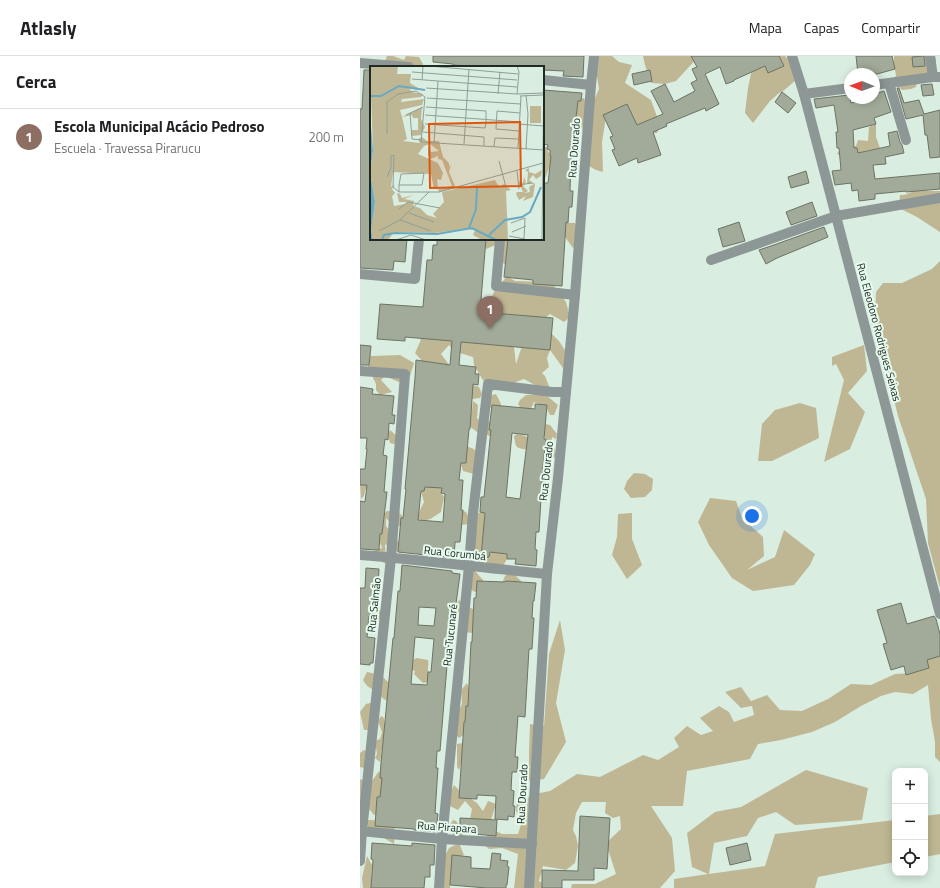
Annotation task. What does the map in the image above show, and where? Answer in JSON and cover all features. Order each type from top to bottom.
[{"type":"street","name":"Rua Dourado","points":[[529,888],[547,574],[576,295],[594,56]]},
{"type":"street","name":"Rua Eleodoro Rodrigues Seixas","points":[[792,56],[804,94],[940,614]]},
{"type":"street","points":[[880,84],[937,77],[930,56]]},
{"type":"street","points":[[360,63],[380,60],[405,66]]},
{"type":"street","points":[[544,80],[591,85]]},
{"type":"street","points":[[889,83],[906,140]]},
{"type":"street","points":[[804,94],[844,89]]},
{"type":"street","points":[[711,260],[836,216],[940,198]]},
{"type":"street","points":[[360,274],[415,279],[419,240]]},
{"type":"street","points":[[500,240],[496,286],[576,295]]},
{"type":"street","name":"Rua Salmão","points":[[360,371],[405,374],[392,558],[361,831],[360,861]]},
{"type":"street","name":"Rua Tucunaré","points":[[440,888],[442,839],[473,513],[488,384],[552,392],[566,392]]},
{"type":"street","name":"Rua Corumbá","points":[[360,555],[547,574]]},
{"type":"street","name":"Rua Pirapara","points":[[361,831],[442,839],[532,844]]},
{"type":"shaded area","points":[[387,56],[393,56],[404,60],[406,56],[419,57],[423,64],[422,66],[385,66],[384,64]]},
{"type":"shaded area","points":[[596,56],[612,56],[619,62],[632,65],[625,83],[651,100],[660,125],[657,133],[644,133],[606,117],[602,142],[603,172],[589,166],[592,105],[599,89],[595,63]]},
{"type":"shaded area","points":[[643,56],[699,56],[676,81],[665,84],[651,83]]},
{"type":"shaded area","points":[[776,56],[785,56],[792,63],[796,80],[770,101],[753,123],[745,113],[752,69]]},
{"type":"shaded area","points":[[894,56],[935,56],[936,71],[917,83],[916,87],[902,90],[896,84]]},
{"type":"shaded area","points":[[584,98],[587,107],[582,129],[576,116],[575,100]]},
{"type":"shaded area","points":[[876,124],[876,137],[880,148],[865,151],[865,161],[847,158],[837,154],[841,148],[856,146],[858,140],[868,141],[869,127]]},
{"type":"shaded area","points":[[544,147],[548,147],[547,149],[552,160],[545,179]]},
{"type":"shaded area","points":[[915,191],[940,191],[940,232],[917,217],[899,208],[900,195]]},
{"type":"shaded area","points":[[566,221],[568,223],[575,223],[577,230],[578,243],[573,248],[560,230]]},
{"type":"shaded area","points":[[485,240],[510,240],[509,266],[498,261],[498,244],[486,249]]},
{"type":"shaded area","points":[[940,261],[940,588],[928,543],[926,499],[898,416],[875,322],[876,292],[883,283],[902,283],[932,269]]},
{"type":"shaded area","points":[[507,276],[515,281],[552,283],[566,302],[570,317],[564,322],[550,314],[532,329],[495,315],[489,304],[494,292]]},
{"type":"shaded area","points":[[422,332],[514,347],[516,364],[525,337],[540,346],[552,334],[559,341],[568,355],[563,368],[550,350],[547,358],[549,367],[542,373],[545,376],[550,389],[542,389],[524,379],[490,392],[474,365],[473,357],[456,353],[449,345],[441,354],[453,370],[424,363],[415,353],[420,342]]},
{"type":"shaded area","points":[[864,345],[867,371],[848,393],[865,412],[850,449],[824,462],[844,380],[836,364],[832,366],[832,357]]},
{"type":"shaded area","points":[[369,355],[400,355],[414,363],[410,376],[399,382],[385,376],[381,380],[392,392],[380,395],[376,390],[376,384],[368,367]]},
{"type":"shaded area","points":[[473,385],[479,387],[482,394],[480,398],[472,399],[468,393]]},
{"type":"shaded area","points":[[496,394],[501,404],[501,409],[494,411],[488,405],[489,396]]},
{"type":"shaded area","points":[[526,395],[546,395],[558,405],[554,415],[550,415],[547,409],[534,402],[529,413],[523,412],[518,404]]},
{"type":"shaded area","points":[[473,401],[478,405],[477,418],[481,422],[493,421],[495,435],[489,436],[483,432],[477,432],[468,425]]},
{"type":"shaded area","points":[[800,403],[816,408],[819,438],[772,461],[758,461],[762,424],[775,410]]},
{"type":"shaded area","points":[[545,424],[550,425],[557,434],[556,439],[552,437],[551,446],[555,449],[556,457],[553,458],[543,450],[548,443],[543,432]]},
{"type":"shaded area","points":[[390,430],[400,439],[398,445],[390,443],[388,434]]},
{"type":"shaded area","points":[[517,434],[528,438],[528,450],[517,447],[514,436]]},
{"type":"shaded area","points":[[466,446],[474,449],[479,459],[474,474],[463,471],[461,464]]},
{"type":"shaded area","points":[[634,473],[645,474],[653,479],[652,490],[645,497],[631,498],[624,489],[627,481]]},
{"type":"shaded area","points":[[543,474],[549,474],[546,503],[541,500],[540,491]]},
{"type":"shaded area","points":[[364,479],[371,487],[365,490],[364,496],[361,499],[360,483]]},
{"type":"shaded area","points":[[436,485],[442,488],[441,493],[444,497],[441,512],[428,520],[418,519],[419,512],[424,502],[421,492],[424,487]]},
{"type":"shaded area","points":[[710,498],[736,501],[742,518],[763,537],[764,556],[747,570],[775,557],[784,530],[815,554],[810,565],[794,585],[753,591],[732,578],[709,545],[698,522]]},
{"type":"shaded area","points":[[461,510],[466,512],[469,518],[469,524],[461,525],[463,516],[460,513]]},
{"type":"shaded area","points":[[484,510],[487,534],[482,545],[482,557],[506,544],[507,559],[503,566],[482,565],[473,555],[475,515]]},
{"type":"shaded area","points":[[387,511],[398,511],[406,521],[402,526],[392,525],[386,518],[386,526],[403,546],[399,551],[393,552],[385,544],[386,564],[379,560],[373,551],[382,548],[378,537],[382,531],[382,516]]},
{"type":"shaded area","points":[[632,513],[632,539],[642,565],[627,579],[612,555],[617,537],[618,514]]},
{"type":"shaded area","points":[[474,570],[483,580],[481,590],[475,592],[468,588],[464,572]]},
{"type":"shaded area","points":[[509,573],[513,573],[521,581],[515,590],[500,588],[505,576]]},
{"type":"shaded area","points":[[459,600],[466,607],[476,611],[473,633],[464,632],[464,621],[458,612],[457,604]]},
{"type":"shaded area","points":[[377,607],[383,612],[381,618],[378,620],[374,618],[372,611]]},
{"type":"shaded area","points":[[560,620],[565,650],[556,703],[566,742],[544,779],[529,781],[530,724],[544,726],[549,654]]},
{"type":"shaded area","points":[[940,655],[940,762],[935,757],[935,742],[928,685],[913,694],[895,692],[881,696],[835,722],[812,732],[758,744],[750,759],[687,771],[683,806],[651,806],[672,838],[675,871],[660,888],[571,888],[572,884],[595,884],[616,874],[606,843],[621,829],[620,816],[613,818],[605,813],[606,802],[582,802],[576,813],[573,830],[578,846],[575,863],[566,870],[543,866],[539,881],[551,888],[514,888],[518,854],[502,848],[489,849],[481,842],[493,830],[502,834],[518,834],[522,821],[516,811],[517,802],[526,801],[530,795],[550,791],[577,774],[600,777],[643,755],[658,760],[679,747],[674,738],[687,726],[701,735],[713,731],[700,718],[719,706],[729,712],[734,722],[754,715],[752,706],[741,708],[725,692],[741,687],[751,701],[767,695],[780,710],[802,711],[828,699],[851,684],[871,685],[895,674],[913,673],[929,668],[925,656]]},
{"type":"shaded area","points":[[417,658],[428,660],[429,682],[423,683],[414,674],[415,671],[412,670],[410,664],[412,660]]},
{"type":"shaded area","points":[[367,672],[381,675],[392,686],[388,701],[368,687],[364,682],[363,680]]},
{"type":"shaded area","points":[[467,683],[470,691],[466,733],[459,738],[454,733],[456,716],[462,704],[461,690]]},
{"type":"shaded area","points":[[374,702],[370,730],[364,730],[360,712],[366,704]]},
{"type":"shaded area","points":[[381,716],[384,718],[385,727],[380,762],[375,758],[377,754],[375,741],[380,739],[382,732],[378,721]]},
{"type":"shaded area","points":[[463,743],[466,748],[459,770],[457,767],[457,744]]},
{"type":"shaded area","points":[[364,750],[367,752],[368,765],[364,768],[360,767],[360,753]]},
{"type":"shaded area","points":[[806,770],[868,788],[862,820],[795,825],[776,812],[758,818],[747,836],[714,843],[709,874],[765,866],[775,834],[892,820],[892,863],[818,877],[815,888],[674,888],[674,879],[708,874],[692,867],[687,833],[715,812],[741,807]]},
{"type":"shaded area","points":[[379,771],[383,777],[380,812],[374,815],[370,810],[360,810],[360,779],[370,784]]},
{"type":"shaded area","points":[[454,785],[477,803],[483,811],[488,801],[496,804],[491,820],[470,819],[472,809],[465,801],[458,810],[450,806],[450,794]]},
{"type":"shaded area","points":[[940,814],[940,854],[928,856],[928,840],[928,816]]},
{"type":"shaded area","points":[[365,820],[394,824],[394,844],[369,829]]},
{"type":"shaded area","points":[[453,820],[456,821],[461,829],[465,830],[462,837],[454,836],[449,827]]},
{"type":"shaded area","points":[[459,843],[464,855],[455,858],[456,881],[450,885],[450,888],[443,888],[445,870],[443,860],[449,848]]},
{"type":"shaded area","points":[[367,856],[372,865],[371,888],[363,888],[362,878]]},
{"type":"building","points":[[433,56],[584,56],[583,77],[563,76],[564,71],[544,70],[544,66],[467,66],[433,62]]},
{"type":"building","points":[[691,56],[779,56],[784,66],[768,73],[765,66],[726,84],[720,67],[705,74],[719,104],[706,111],[705,108],[666,124],[667,126],[653,132],[661,155],[638,163],[637,158],[619,166],[612,150],[615,149],[610,137],[613,136],[603,115],[627,104],[637,125],[663,114],[651,91],[665,84],[674,102],[695,91],[691,83],[697,80],[692,69],[697,67]]},
{"type":"building","points":[[856,56],[892,56],[895,69],[880,73],[880,68],[857,68]]},
{"type":"building","points":[[924,56],[925,66],[913,67],[912,57]]},
{"type":"building","points":[[364,70],[370,70],[370,240],[407,240],[405,262],[394,261],[393,270],[360,268],[360,109],[362,109]]},
{"type":"building","points":[[650,70],[652,81],[634,85],[632,74]]},
{"type":"building","points":[[932,84],[934,95],[923,96],[921,85]]},
{"type":"building","points":[[897,88],[899,88],[904,103],[919,100],[924,114],[940,110],[940,157],[930,158],[927,135],[925,135],[923,115],[906,119]]},
{"type":"building","points":[[544,90],[582,93],[581,101],[578,101],[571,158],[570,191],[573,191],[572,207],[569,207],[568,223],[566,222],[562,286],[533,284],[533,280],[504,277],[508,240],[544,240],[544,183],[548,183],[551,156],[550,150],[547,149],[548,145],[544,144]]},
{"type":"building","points":[[884,91],[891,112],[874,118],[876,124],[853,130],[854,148],[857,148],[858,153],[890,146],[888,133],[897,131],[904,153],[885,157],[886,164],[873,165],[875,179],[940,173],[940,189],[875,194],[875,199],[859,201],[858,190],[852,191],[851,183],[835,185],[832,171],[841,170],[839,148],[837,148],[836,132],[838,132],[834,105],[816,108],[814,99],[844,96],[844,104],[880,104],[880,92]]},
{"type":"building","points":[[782,92],[796,103],[788,113],[775,102]]},
{"type":"building","points":[[806,171],[809,183],[791,188],[788,177]]},
{"type":"building","points":[[812,202],[817,216],[791,225],[786,212]]},
{"type":"building","points":[[739,222],[745,241],[723,247],[718,229]]},
{"type":"building","points":[[824,227],[828,237],[766,264],[759,250],[771,246]]},
{"type":"building","points":[[437,240],[486,240],[480,312],[553,318],[550,350],[461,342],[459,365],[476,367],[475,374],[479,374],[478,385],[473,384],[466,463],[461,463],[459,480],[463,480],[461,510],[463,510],[460,542],[455,542],[454,558],[398,552],[401,518],[403,518],[406,489],[416,360],[450,365],[452,341],[405,337],[405,341],[377,339],[380,304],[423,307],[427,260],[432,260],[433,245],[437,245]],"holes":[[[425,487],[442,488],[441,493],[445,494],[443,522],[418,520],[421,491],[424,491]]]},
{"type":"building","points":[[360,345],[371,346],[369,365],[360,365]]},
{"type":"building","points":[[360,387],[373,389],[372,394],[394,396],[392,415],[395,415],[394,424],[389,423],[388,440],[385,439],[383,455],[387,456],[384,492],[387,492],[379,550],[360,549],[360,501],[365,502],[367,485],[360,485],[360,469],[365,469],[367,438],[360,438]]},
{"type":"building","points":[[535,404],[547,405],[539,532],[536,532],[536,566],[515,564],[516,559],[507,559],[507,554],[490,552],[489,557],[481,557],[485,513],[480,512],[481,497],[484,497],[492,405],[535,409]],"holes":[[[512,433],[528,435],[520,499],[506,497]]]},
{"type":"building","points":[[402,565],[452,571],[452,573],[460,574],[453,626],[455,626],[453,638],[449,641],[440,751],[437,751],[436,768],[438,768],[435,813],[438,814],[436,832],[375,826],[377,797],[380,797],[382,778],[380,778],[381,763],[398,591],[400,591]],"holes":[[[419,607],[436,608],[434,626],[418,625]],[[415,637],[434,639],[431,672],[428,672],[427,685],[411,684]]]},
{"type":"building","points":[[366,568],[379,569],[378,588],[375,587],[372,617],[369,616],[367,637],[375,638],[373,663],[370,663],[370,665],[360,664],[360,588],[365,588]]},
{"type":"building","points":[[477,581],[536,583],[533,601],[532,618],[534,618],[532,649],[529,649],[525,717],[518,716],[515,757],[518,757],[517,772],[512,772],[511,790],[514,791],[514,817],[508,816],[508,820],[495,819],[496,796],[477,795],[477,799],[459,798],[464,722],[466,706],[468,706],[474,598],[476,598]]},
{"type":"building","points":[[901,603],[907,624],[934,616],[940,634],[940,656],[927,660],[929,668],[906,675],[904,666],[891,670],[883,644],[887,643],[877,610]]},
{"type":"building","points":[[580,816],[610,818],[607,869],[594,868],[594,880],[562,880],[562,888],[542,888],[542,870],[578,871]]},
{"type":"building","points":[[460,818],[497,820],[496,836],[474,834],[474,830],[460,830]]},
{"type":"building","points":[[372,843],[412,846],[412,843],[435,845],[434,865],[430,865],[430,877],[425,877],[424,888],[371,888],[373,860],[371,859]]},
{"type":"building","points":[[747,843],[751,860],[730,865],[726,848]]},
{"type":"building","points":[[492,853],[501,854],[500,860],[508,861],[507,866],[509,867],[506,888],[450,885],[452,855],[471,857],[471,868],[490,869]]},
{"type":"place","name":"Escola Municipal Acácio Pedroso","points":[[490,329]]}]
